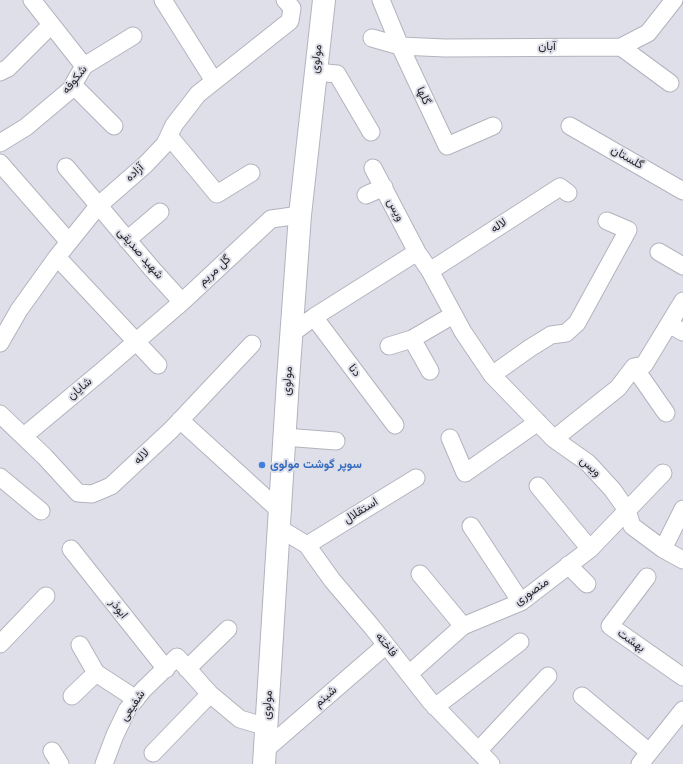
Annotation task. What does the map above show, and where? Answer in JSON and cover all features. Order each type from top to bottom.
[{"type":"main road","name":"مولوی","points":[[265,757],[284,437],[300,215],[324,0]]},
{"type":"street","points":[[32,0],[84,66]]},
{"type":"street","points":[[163,0],[214,81]]},
{"type":"street","name":"آزاده","points":[[0,343],[19,310],[57,257],[98,206],[146,164],[165,144],[174,125],[198,94],[290,21],[292,8],[285,0]]},
{"type":"street","name":"گلها","points":[[381,0],[400,46],[446,146],[493,126]]},
{"type":"street","name":"آبان","points":[[372,38],[400,46],[445,48],[621,47],[648,33],[674,0]]},
{"type":"street","points":[[0,72],[8,68],[51,25]]},
{"type":"street","name":"شکوفه","points":[[0,143],[26,126],[70,90],[84,66],[133,36]]},
{"type":"street","points":[[621,47],[670,83]]},
{"type":"street","points":[[316,72],[337,74],[371,132]]},
{"type":"street","points":[[73,85],[114,126]]},
{"type":"street","name":"گلستان","points":[[570,126],[683,191]]},
{"type":"street","points":[[169,136],[217,194],[251,174]]},
{"type":"street","points":[[0,163],[69,242]]},
{"type":"street","name":"شهید صدیقی","points":[[66,167],[127,240],[182,302]]},
{"type":"street","name":"ویس","points":[[373,168],[417,252],[430,271],[453,315],[492,375],[554,439],[588,463],[612,489],[627,510],[632,526],[663,549],[683,560]]},
{"type":"street","name":"لاله","points":[[430,271],[560,186],[568,193]]},
{"type":"street","points":[[366,195],[384,187]]},
{"type":"street","points":[[127,240],[160,212]]},
{"type":"street","name":"گل مریم","points":[[137,341],[182,302],[271,219],[300,215]]},
{"type":"street","points":[[492,375],[551,335],[566,333],[577,323],[628,230],[607,221]]},
{"type":"street","points":[[291,334],[314,317],[417,252]]},
{"type":"street","points":[[659,252],[683,266]]},
{"type":"street","points":[[57,257],[158,365]]},
{"type":"street","points":[[554,439],[618,388],[634,367],[644,365],[676,328],[683,301]]},
{"type":"street","points":[[389,346],[412,340],[453,315]]},
{"type":"street","name":"دنا","points":[[314,317],[395,425]]},
{"type":"street","points":[[412,340],[430,371]]},
{"type":"street","name":"شایان","points":[[24,436],[137,341]]},
{"type":"street","name":"لاله","points":[[0,414],[24,436],[78,493],[92,494],[111,486],[180,420],[252,344]]},
{"type":"street","points":[[634,367],[666,413]]},
{"type":"street","points":[[180,420],[279,520]]},
{"type":"street","points":[[450,438],[465,473],[538,422]]},
{"type":"street","points":[[284,437],[336,441]]},
{"type":"street","name":"منصوری","points":[[409,674],[463,626],[521,602],[590,549],[663,473]]},
{"type":"street","points":[[0,477],[41,511]]},
{"type":"street","name":"استقلال","points":[[307,545],[416,478]]},
{"type":"street","points":[[538,486],[590,549]]},
{"type":"street","points":[[663,549],[683,509]]},
{"type":"street","name":"فاخته","points":[[279,520],[307,545],[332,580],[435,707],[491,764]]},
{"type":"street","points":[[470,526],[521,602]]},
{"type":"street","name":"ابوذر","points":[[72,549],[177,665],[240,719],[267,727]]},
{"type":"street","points":[[568,565],[587,584]]},
{"type":"street","points":[[420,574],[463,626]]},
{"type":"street","name":"بهشت","points":[[647,577],[610,626],[683,677]]},
{"type":"street","points":[[0,644],[46,596]]},
{"type":"street","name":"شفیعی","points":[[104,764],[115,735],[127,710],[143,690],[228,629]]},
{"type":"street","points":[[435,707],[520,642]]},
{"type":"street","points":[[80,645],[96,673],[136,699]]},
{"type":"street","name":"شبنم","points":[[265,757],[386,645]]},
{"type":"street","points":[[72,696],[96,673]]},
{"type":"street","points":[[478,751],[548,676]]},
{"type":"street","points":[[153,753],[210,694]]},
{"type":"street","points":[[582,696],[644,758],[683,710]]},
{"type":"place","name":"سوپر گوشت مولوی","points":[[262,465]]}]
